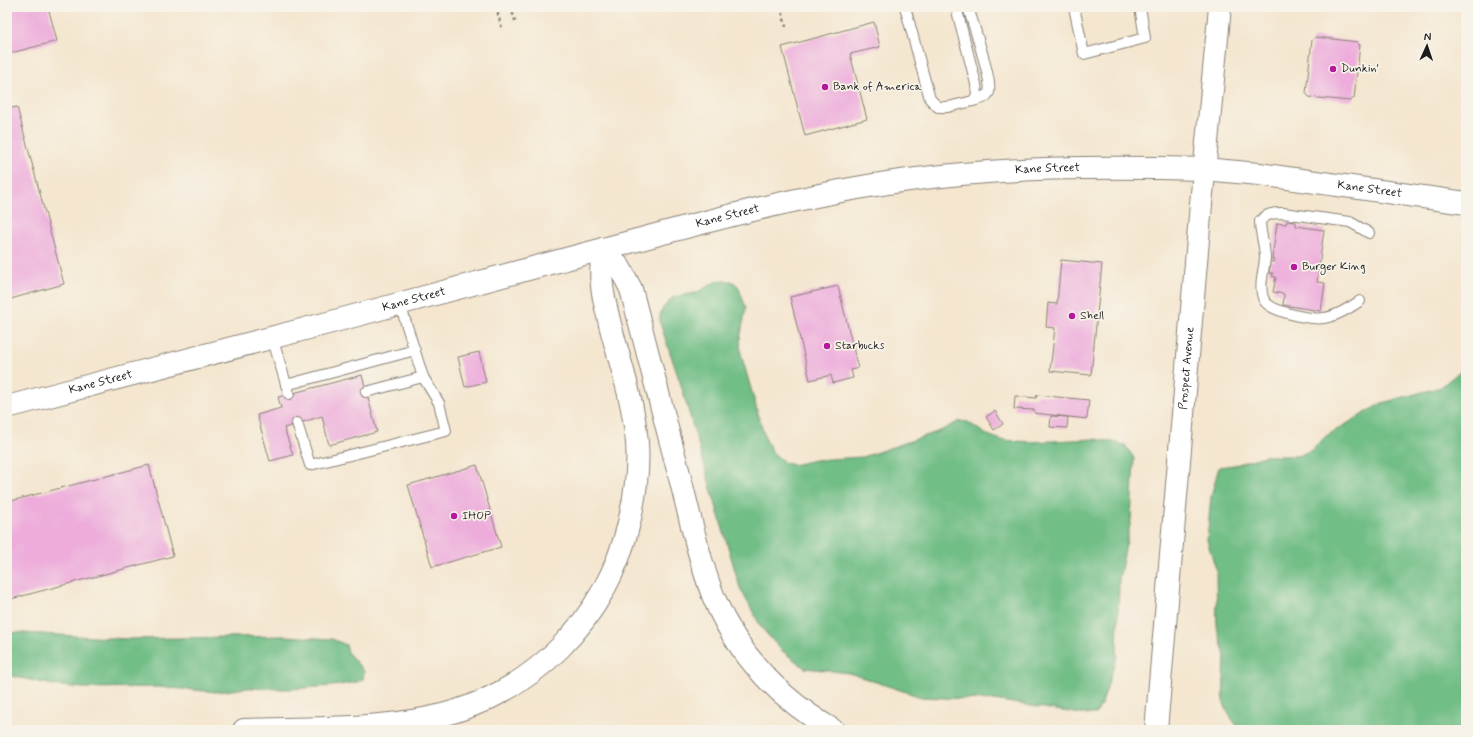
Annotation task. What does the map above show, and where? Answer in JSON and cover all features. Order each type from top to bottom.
[{"type":"main road","name":"Prospect Avenue","points":[[1156,730],[1204,169],[1220,7]]},
{"type":"main road","name":"Kane Street","points":[[7,407],[603,249],[791,201],[901,181],[961,173],[1025,169],[1142,167],[1204,169],[1266,175],[1466,203]]},
{"type":"main road","points":[[244,730],[379,725],[447,714],[491,697],[519,682],[550,658],[577,630],[600,597],[618,559],[626,536],[632,511],[637,468],[636,428],[632,407],[602,294],[601,273],[603,249]]},
{"type":"main road","points":[[603,249],[620,268],[631,289],[703,564],[721,614],[739,645],[762,674],[781,693],[833,730]]},
{"type":"lane","points":[[905,7],[930,99],[938,107],[948,107],[986,97],[989,91],[988,76],[968,7]]},
{"type":"lane","points":[[956,7],[976,84],[977,95],[973,101]]},
{"type":"lane","points":[[1074,7],[1084,54],[1145,38],[1140,7]]},
{"type":"lane","points":[[1360,301],[1336,315],[1323,319],[1295,315],[1269,306],[1264,300],[1262,290],[1265,258],[1260,232],[1260,221],[1266,215],[1272,213],[1283,213],[1350,222],[1369,233]]},
{"type":"lane","points":[[297,424],[310,465],[446,431],[439,403],[423,377],[400,304]]},
{"type":"lane","points":[[272,337],[287,390],[415,350]]},
{"type":"lane","points":[[366,392],[423,377]]},
{"type":"path","points":[[496,7],[502,29]]},
{"type":"path","points":[[511,7],[516,24]]},
{"type":"path","points":[[781,7],[786,27]]},
{"type":"green space","points":[[717,281],[732,281],[738,286],[746,308],[740,339],[741,354],[765,438],[773,453],[785,463],[793,465],[815,460],[863,457],[940,431],[960,421],[968,422],[985,434],[1001,440],[1032,442],[1094,439],[1125,445],[1134,458],[1131,520],[1119,579],[1117,656],[1103,700],[1096,714],[1081,714],[994,700],[921,697],[849,673],[805,668],[781,650],[761,627],[740,588],[680,382],[660,323],[660,315],[663,308],[673,297],[696,293]]},
{"type":"green space","points":[[1466,366],[1466,730],[1244,730],[1238,727],[1229,715],[1223,701],[1225,656],[1217,628],[1216,569],[1207,540],[1211,496],[1219,467],[1234,465],[1265,456],[1298,456],[1312,450],[1326,436],[1382,403],[1441,387]]},
{"type":"green space","points":[[7,632],[127,639],[285,636],[332,639],[346,645],[348,653],[364,671],[363,679],[357,682],[332,686],[289,689],[246,688],[217,692],[158,687],[83,688],[53,685],[7,675]]},
{"type":"building","points":[[7,7],[48,7],[57,41],[7,54]]},
{"type":"building","name":"Bank of America","points":[[874,22],[880,47],[850,54],[867,119],[805,136],[782,47]]},
{"type":"building","name":"Dunkin'","points":[[1316,37],[1358,42],[1358,45],[1360,45],[1354,98],[1350,101],[1309,97],[1306,93],[1312,40]]},
{"type":"building","points":[[17,107],[64,284],[7,300],[7,109]]},
{"type":"building","name":"Burger King","points":[[1287,221],[1296,222],[1296,226],[1324,230],[1317,282],[1325,283],[1321,311],[1283,305],[1284,294],[1273,292],[1276,277],[1272,276],[1273,273],[1269,273],[1270,261],[1274,262],[1275,259],[1272,259],[1277,223],[1286,224]]},
{"type":"building","name":"Shell","points":[[1061,260],[1102,264],[1091,375],[1050,371],[1055,328],[1046,327],[1048,303],[1057,304]]},
{"type":"building","name":"Starbucks","points":[[838,286],[858,368],[851,370],[853,378],[833,383],[831,375],[810,380],[790,297]]},
{"type":"building","points":[[479,352],[486,382],[465,387],[458,357]]},
{"type":"building","points":[[362,375],[377,432],[329,445],[322,416],[284,428],[293,455],[270,461],[257,415],[281,408],[278,397]]},
{"type":"building","points":[[1037,395],[1089,400],[1087,419],[1034,413],[1035,410],[1014,409],[1015,396],[1036,398]]},
{"type":"building","points":[[995,411],[1003,424],[994,430],[986,417]]},
{"type":"building","points":[[1051,416],[1068,417],[1067,428],[1050,427]]},
{"type":"building","points":[[149,465],[173,556],[7,600],[7,502]]},
{"type":"building","name":"IHOP","points":[[477,465],[501,547],[432,567],[408,485]]},
{"type":"place","name":"Dunkin'","points":[[1333,69]]},
{"type":"place","name":"Bank of America","points":[[825,87]]},
{"type":"place","name":"Burger King","points":[[1294,267]]},
{"type":"place","name":"Shell","points":[[1072,316]]},
{"type":"place","name":"Starbucks","points":[[827,346]]},
{"type":"place","name":"IHOP","points":[[454,516]]}]
